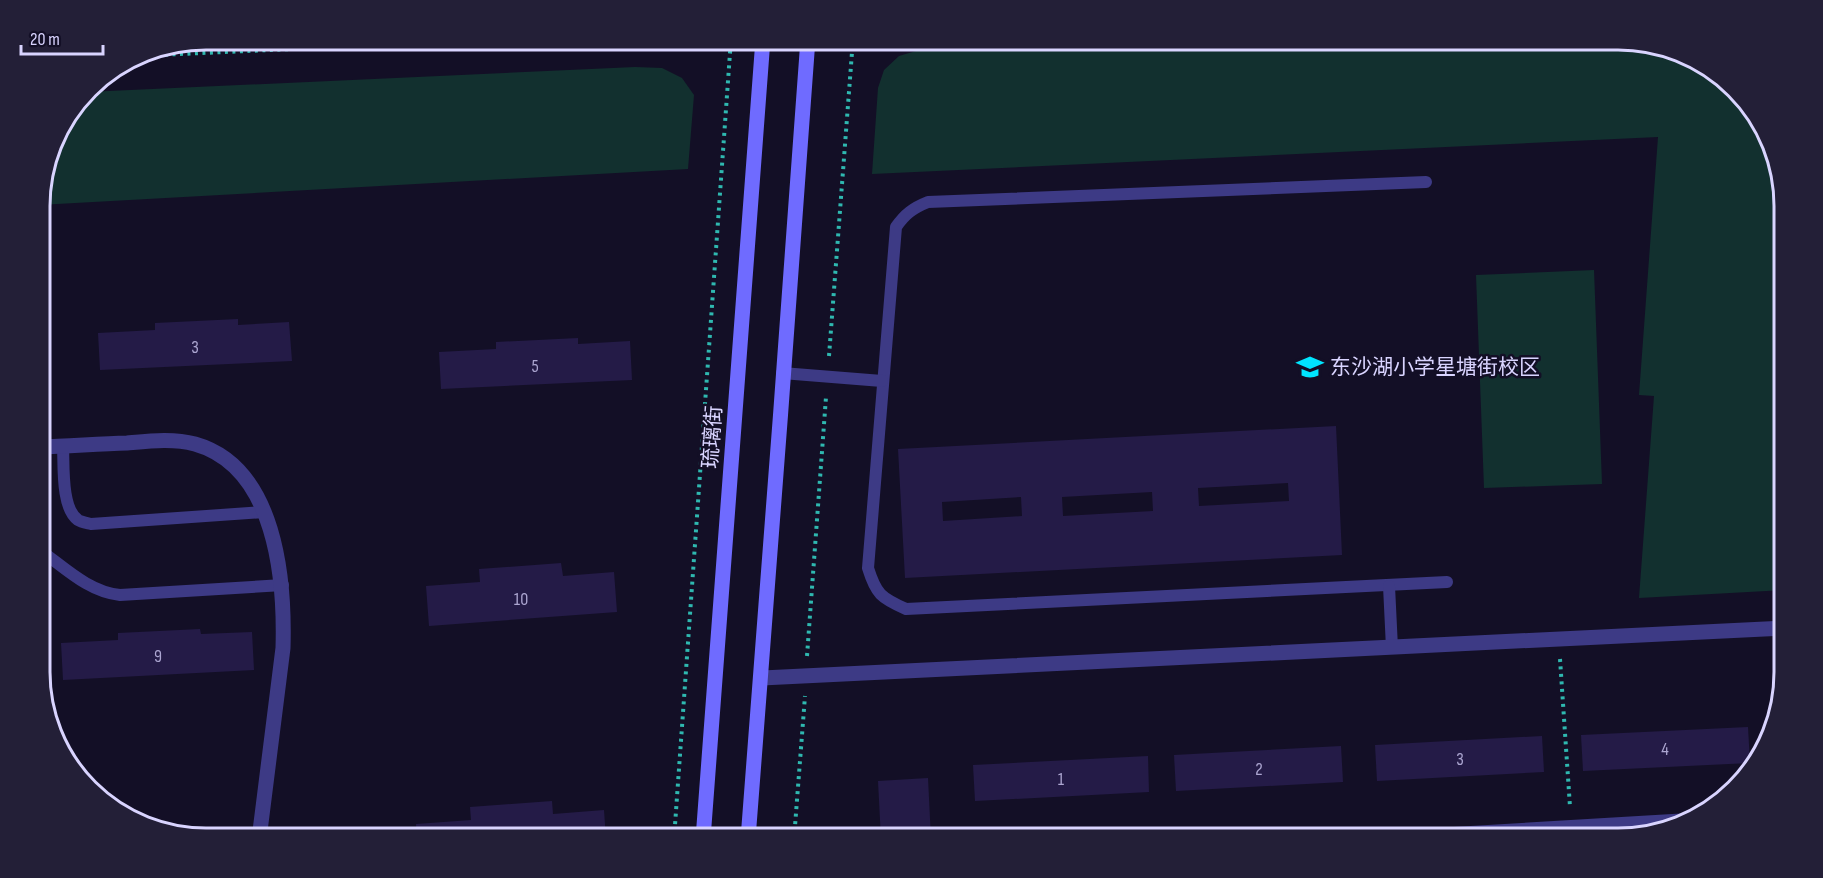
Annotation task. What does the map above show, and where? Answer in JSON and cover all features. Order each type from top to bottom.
[{"type":"main road","name":"琉璃街","points":[[704,828],[762,50]]},
{"type":"main road","points":[[749,828],[806,50]]},
{"type":"street","points":[[50,447],[171,440],[196,444],[219,455],[235,467],[252,489],[264,512],[276,547],[283,585],[283,648],[260,828]]},
{"type":"street","points":[[761,678],[1774,629]]},
{"type":"street","points":[[1557,828],[1661,822]]},
{"type":"lane","points":[[1426,182],[928,202],[904,215],[896,227],[868,568],[874,588],[889,602],[906,609],[1448,582]]},
{"type":"lane","points":[[782,373],[882,381]]},
{"type":"lane","points":[[63,446],[66,498],[71,513],[79,521],[92,524],[264,512]]},
{"type":"lane","points":[[50,557],[92,587],[106,594],[283,585]]},
{"type":"lane","points":[[1389,586],[1392,648]]},
{"type":"path","points":[[167,55],[269,50]]},
{"type":"path","points":[[675,828],[730,50]]},
{"type":"path","points":[[795,828],[853,50]]},
{"type":"path","points":[[1560,658],[1571,827]]},
{"type":"green space","points":[[919,50],[1618,50],[1648,52],[1696,70],[1728,95],[1753,127],[1762,146],[1772,185],[1774,205],[1774,591],[1639,598],[1654,396],[1639,395],[1658,137],[872,174],[878,88],[884,70],[899,56]]},
{"type":"green space","points":[[635,67],[662,68],[682,78],[694,95],[688,169],[50,204],[51,185],[61,146],[70,127],[99,91]]},
{"type":"green space","points":[[1594,270],[1602,484],[1484,488],[1476,275]]},
{"type":"building","points":[[238,319],[238,325],[289,322],[292,361],[100,370],[98,333],[155,330],[155,323]]},
{"type":"building","points":[[578,338],[578,344],[630,341],[632,380],[441,389],[439,352],[496,349],[496,342]]},
{"type":"building","points":[[1336,426],[1342,555],[905,578],[898,449]],"holes":[[[1288,483],[1289,501],[1199,506],[1198,488]],[[1152,492],[1153,511],[1063,516],[1062,497]],[[1021,497],[1022,516],[943,521],[942,502]]]},
{"type":"building","points":[[561,563],[563,576],[614,572],[617,612],[429,626],[426,586],[480,582],[479,569]]},
{"type":"building","points":[[200,629],[201,634],[252,632],[254,670],[63,680],[61,643],[118,640],[118,633]]},
{"type":"building","points":[[1748,727],[1750,756],[1744,763],[1583,771],[1581,735]]},
{"type":"building","points":[[1542,736],[1544,772],[1377,781],[1375,745]]},
{"type":"building","points":[[1341,746],[1343,782],[1176,791],[1174,755]]},
{"type":"building","points":[[1148,756],[1149,792],[975,801],[973,765]]},
{"type":"building","points":[[928,778],[930,828],[880,828],[878,781]]},
{"type":"building","points":[[552,801],[553,814],[604,810],[605,828],[416,828],[416,824],[471,820],[470,807]]},
{"type":"place","name":"东沙湖小学星塘街校区","points":[[1310,367]]}]
